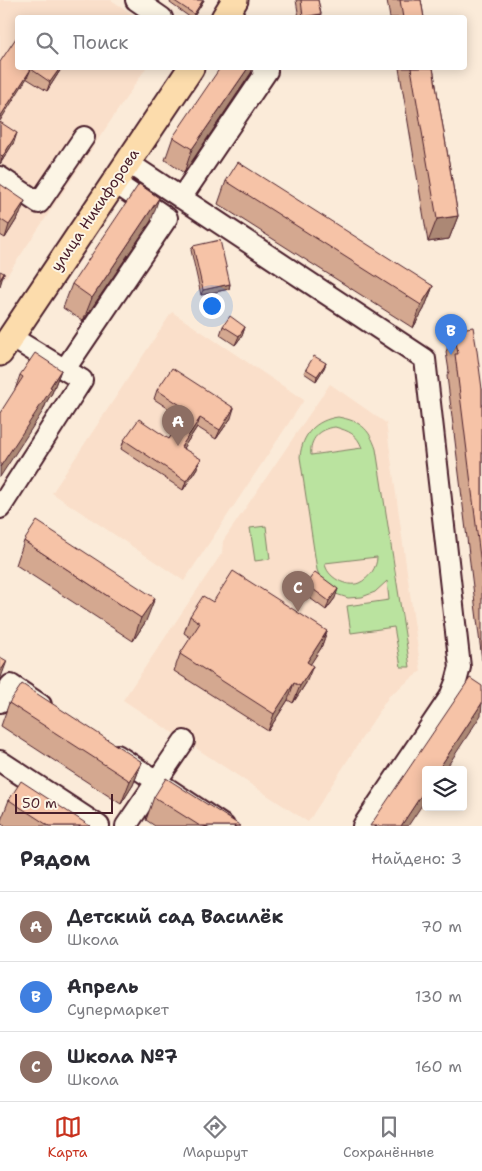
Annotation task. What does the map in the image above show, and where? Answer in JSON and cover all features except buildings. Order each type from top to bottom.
[{"type":"main road","points":[[226,15],[236,0]]},
{"type":"main road","name":"улица Никифорова","points":[[5,345],[189,70]]},
{"type":"street","points":[[136,0],[158,15]]},
{"type":"street","points":[[181,198],[267,70]]},
{"type":"street","points":[[0,177],[39,203],[84,137]]},
{"type":"street","points":[[121,172],[181,198],[425,359],[460,668],[450,697],[362,826]]},
{"type":"street","points":[[65,369],[167,218],[121,172]]},
{"type":"street","points":[[0,508],[82,380],[65,369],[5,345]]},
{"type":"street","points":[[0,702],[11,685],[60,717]]},
{"type":"street","points":[[126,826],[184,740]]},
{"type":"street","points":[[100,744],[224,826]]},
{"type":"street","points":[[0,761],[99,826]]},
{"type":"shaded area","points":[[0,0],[111,0],[134,15],[15,15],[15,70],[145,70],[6,277],[0,274]]},
{"type":"shaded area","points":[[172,312],[304,400],[184,581],[52,493]]},
{"type":"shaded area","points":[[330,384],[386,423],[421,671],[389,696],[308,822],[123,700],[222,553],[223,541]]},
{"type":"green space","points":[[338,417],[358,423],[367,431],[376,449],[410,667],[401,667],[394,627],[351,633],[347,606],[389,600],[387,581],[375,592],[362,597],[348,598],[336,594],[326,587],[317,570],[300,457],[307,435],[317,425]],"holes":[[[335,427],[352,434],[358,439],[362,448],[311,455],[312,444],[317,436],[325,430]],[[377,557],[376,565],[371,574],[363,581],[354,584],[343,583],[333,577],[326,568],[325,563]]]},
{"type":"green space","points":[[266,526],[270,559],[255,561],[250,528]]},
{"type":"place","name":"Апрель","points":[[451,355]]},
{"type":"place","name":"Детский сад Василёк","points":[[178,446]]},
{"type":"place","name":"Школа №7","points":[[298,612]]}]
